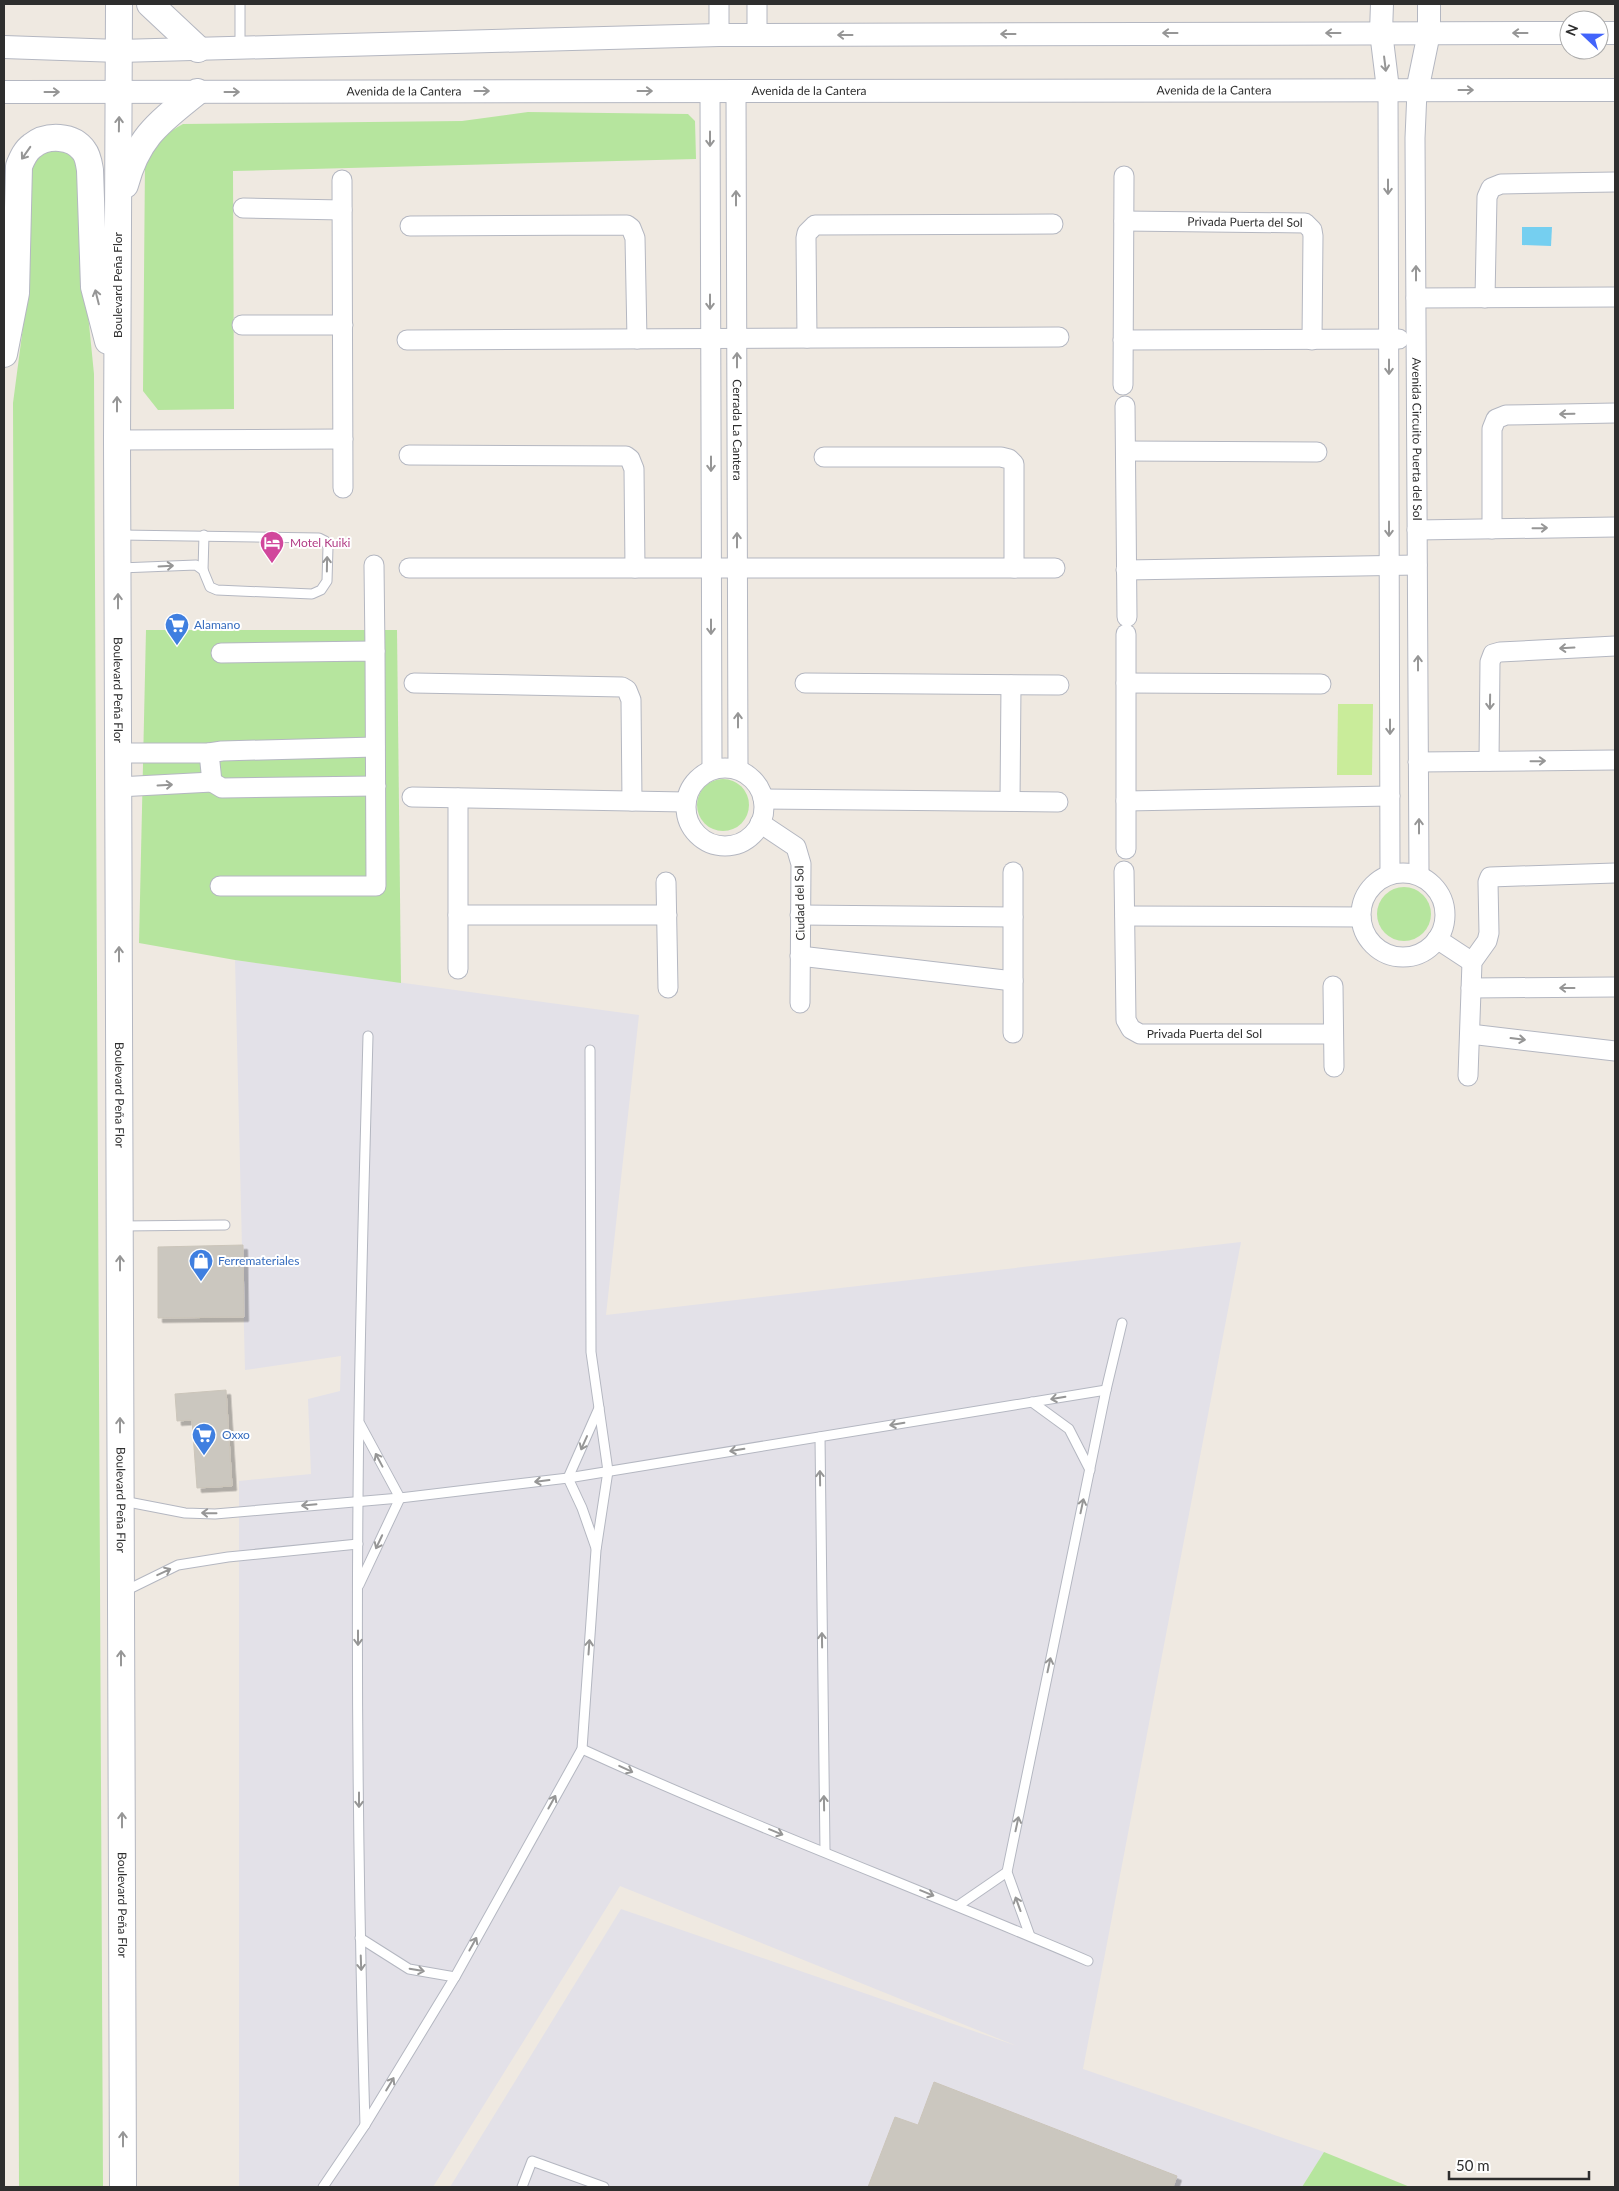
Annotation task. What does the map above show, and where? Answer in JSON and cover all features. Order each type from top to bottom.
[{"type":"main road","name":"Boulevard Peña Flor","points":[[119,4],[117,440],[123,2187]]},
{"type":"main road","points":[[150,4],[198,49]]},
{"type":"main road","points":[[118,225],[129,170],[142,142],[166,118],[197,92]]},
{"type":"main road","points":[[4,354],[16,293],[19,166],[25,153],[32,145],[44,140],[58,138],[69,140],[78,144],[86,153],[90,170],[94,286],[117,378]]},
{"type":"street","points":[[719,4],[719,35]]},
{"type":"street","points":[[757,4],[757,35]]},
{"type":"street","points":[[1382,4],[1381,32],[1388,89],[1390,874]]},
{"type":"street","name":"Avenida Circuito Puerta del Sol","points":[[1419,875],[1415,138],[1417,91],[1429,33],[1429,4]]},
{"type":"street","points":[[4,47],[119,51],[719,35],[1559,33]]},
{"type":"street","name":"Avenida de la Cantera","points":[[4,92],[1615,90]]},
{"type":"street","points":[[710,91],[712,769]]},
{"type":"street","name":"Cerrada La Cantera","points":[[736,91],[738,769]]},
{"type":"street","points":[[1123,385],[1124,176]]},
{"type":"street","points":[[342,180],[344,488]]},
{"type":"street","points":[[1485,298],[1487,197],[1491,188],[1501,184],[1615,182]]},
{"type":"street","points":[[243,208],[342,210]]},
{"type":"street","name":"Privada Puerta del Sol","points":[[1124,221],[1305,223],[1312,230],[1313,236],[1312,340]]},
{"type":"street","points":[[807,338],[806,238],[807,233],[815,226],[1053,224]]},
{"type":"street","points":[[410,226],[626,225],[631,228],[635,238],[637,339]]},
{"type":"street","points":[[1416,298],[1615,297]]},
{"type":"street","points":[[242,325],[342,325]]},
{"type":"street","points":[[408,340],[1059,336]]},
{"type":"street","points":[[1123,340],[1416,339]]},
{"type":"street","points":[[1125,406],[1126,849]]},
{"type":"street","points":[[1492,528],[1492,429],[1496,419],[1506,415],[1615,413]]},
{"type":"street","points":[[117,440],[343,439]]},
{"type":"street","points":[[1126,451],[1317,452]]},
{"type":"street","points":[[409,455],[626,456],[630,459],[634,468],[635,568]]},
{"type":"street","points":[[824,457],[1001,457],[1009,459],[1014,464],[1014,568]]},
{"type":"street","points":[[1417,530],[1615,527]]},
{"type":"street","points":[[220,886],[376,886],[374,565]]},
{"type":"street","points":[[1126,570],[1417,565]]},
{"type":"street","points":[[409,568],[1055,568]]},
{"type":"street","points":[[1489,762],[1490,662],[1493,654],[1500,652],[1615,646]]},
{"type":"street","points":[[221,653],[375,651]]},
{"type":"street","points":[[414,683],[622,687],[630,694],[631,700],[632,801]]},
{"type":"street","points":[[804,683],[1059,685]]},
{"type":"street","points":[[1126,683],[1320,684]]},
{"type":"street","points":[[1010,801],[1011,685]]},
{"type":"street","points":[[118,753],[209,753],[222,751],[375,747]]},
{"type":"street","points":[[209,753],[212,782]]},
{"type":"street","points":[[1418,762],[1615,760]]},
{"type":"street","points":[[712,769],[738,769],[754,780],[763,798],[764,813],[760,823],[749,837],[732,845],[714,845],[698,836],[688,821],[685,802],[694,782],[712,769]]},
{"type":"street","points":[[118,787],[212,782],[222,788],[376,786]]},
{"type":"street","points":[[1126,801],[1390,796]]},
{"type":"street","points":[[412,797],[685,802]]},
{"type":"street","points":[[458,798],[458,969]]},
{"type":"street","points":[[763,798],[1058,802]]},
{"type":"street","name":"Ciudad del Sol","points":[[760,823],[796,847],[801,864],[800,1003]]},
{"type":"street","name":"Privada Puerta del Sol","points":[[1124,870],[1126,1020],[1127,1025],[1135,1032],[1333,1034]]},
{"type":"street","points":[[1013,872],[1013,1032]]},
{"type":"street","points":[[1405,872],[1419,875],[1431,882],[1440,892],[1445,906],[1446,920],[1442,933],[1434,945],[1422,953],[1409,957],[1394,957],[1382,952],[1371,943],[1364,931],[1360,917],[1362,903],[1368,890],[1378,880],[1390,874],[1405,872]]},
{"type":"street","points":[[1468,1076],[1472,962],[1487,941],[1489,933],[1488,882],[1490,877],[1615,873]]},
{"type":"street","points":[[666,882],[668,988]]},
{"type":"street","points":[[800,914],[1013,916]]},
{"type":"street","points":[[458,915],[667,915]]},
{"type":"street","points":[[1125,916],[1360,917]]},
{"type":"street","points":[[1437,939],[1472,962]]},
{"type":"street","points":[[800,956],[1013,981]]},
{"type":"street","points":[[1333,986],[1334,1067]]},
{"type":"street","points":[[1471,988],[1615,987]]},
{"type":"street","points":[[1470,1034],[1615,1051]]},
{"type":"lane","points":[[240,4],[240,48]]},
{"type":"lane","points":[[118,535],[204,535],[319,538],[325,541],[328,547],[327,581],[320,590],[312,594],[216,590],[210,587],[203,570],[204,535]]},
{"type":"lane","points":[[118,568],[196,565],[203,570]]},
{"type":"lane","points":[[365,2125],[360,1938],[357,1589],[368,1036]]},
{"type":"lane","points":[[323,2187],[365,2125],[455,1977],[582,1749],[596,1550],[608,1471],[592,1352],[590,1050]]},
{"type":"lane","points":[[120,1226],[225,1225]]},
{"type":"lane","points":[[1030,1936],[1007,1872],[1106,1390],[1122,1323]]},
{"type":"lane","points":[[120,1500],[185,1513],[215,1514],[400,1498],[568,1478],[1106,1390]]},
{"type":"lane","points":[[1032,1402],[1069,1429],[1090,1470]]},
{"type":"lane","points":[[596,1550],[582,1508],[568,1478],[599,1407]]},
{"type":"lane","points":[[359,1422],[400,1498]]},
{"type":"lane","points":[[820,1437],[825,1851]]},
{"type":"lane","points":[[357,1589],[400,1498]]},
{"type":"lane","points":[[121,1594],[178,1565],[228,1557],[358,1544]]},
{"type":"lane","points":[[582,1749],[659,1784],[959,1905],[1088,1961]]},
{"type":"lane","points":[[959,1905],[1007,1872]]},
{"type":"lane","points":[[360,1938],[409,1969],[455,1977]]},
{"type":"lane","points":[[522,2187],[532,2161],[604,2187]]},
{"type":"shaded area","points":[[235,960],[639,1015],[606,1315],[1241,1242],[1083,2069],[1324,2152],[1302,2187],[450,2187],[621,1909],[1017,2046],[620,1886],[433,2187],[239,2187],[239,1481],[311,1474],[308,1399],[340,1391],[341,1356],[245,1370]]},
{"type":"green space","points":[[528,112],[688,114],[695,121],[696,159],[233,171],[234,409],[158,410],[143,391],[145,162],[156,145],[171,131],[183,124],[462,121]]},
{"type":"green space","points":[[67,148],[80,163],[87,304],[94,374],[103,2187],[19,2187],[13,403],[25,312],[28,181],[34,153]]},
{"type":"green space","points":[[146,630],[397,630],[401,983],[235,960],[139,943]]},
{"type":"green space","points":[[1338,704],[1373,704],[1372,775],[1337,775]]},
{"type":"green space","points":[[723,779],[733,781],[741,787],[747,795],[749,805],[747,815],[741,823],[733,829],[723,831],[713,829],[705,823],[699,815],[697,805],[699,795],[705,787],[713,781]]},
{"type":"green space","points":[[1399,887],[1409,887],[1423,895],[1429,904],[1431,914],[1429,924],[1423,933],[1409,941],[1399,941],[1389,936],[1382,929],[1377,919],[1377,909],[1382,899],[1389,892]]},
{"type":"green space","points":[[1324,2152],[1410,2187],[1302,2187]]},
{"type":"water","points":[[1522,227],[1552,227],[1551,246],[1522,245]]},
{"type":"building","name":"Ferremateriales","points":[[243,1245],[244,1317],[158,1318],[158,1247]]},
{"type":"building","points":[[226,1390],[232,1486],[197,1488],[192,1420],[177,1421],[175,1394]]},
{"type":"building","points":[[934,2082],[1177,2176],[1173,2187],[868,2187],[895,2117],[918,2125]]},
{"type":"place","name":"Motel Kuiki","points":[[272,564]]},
{"type":"place","name":"Alamano","points":[[177,646]]},
{"type":"place","name":"Ferremateriales","points":[[201,1282]]},
{"type":"place","name":"Oxxo","points":[[204,1456]]}]
